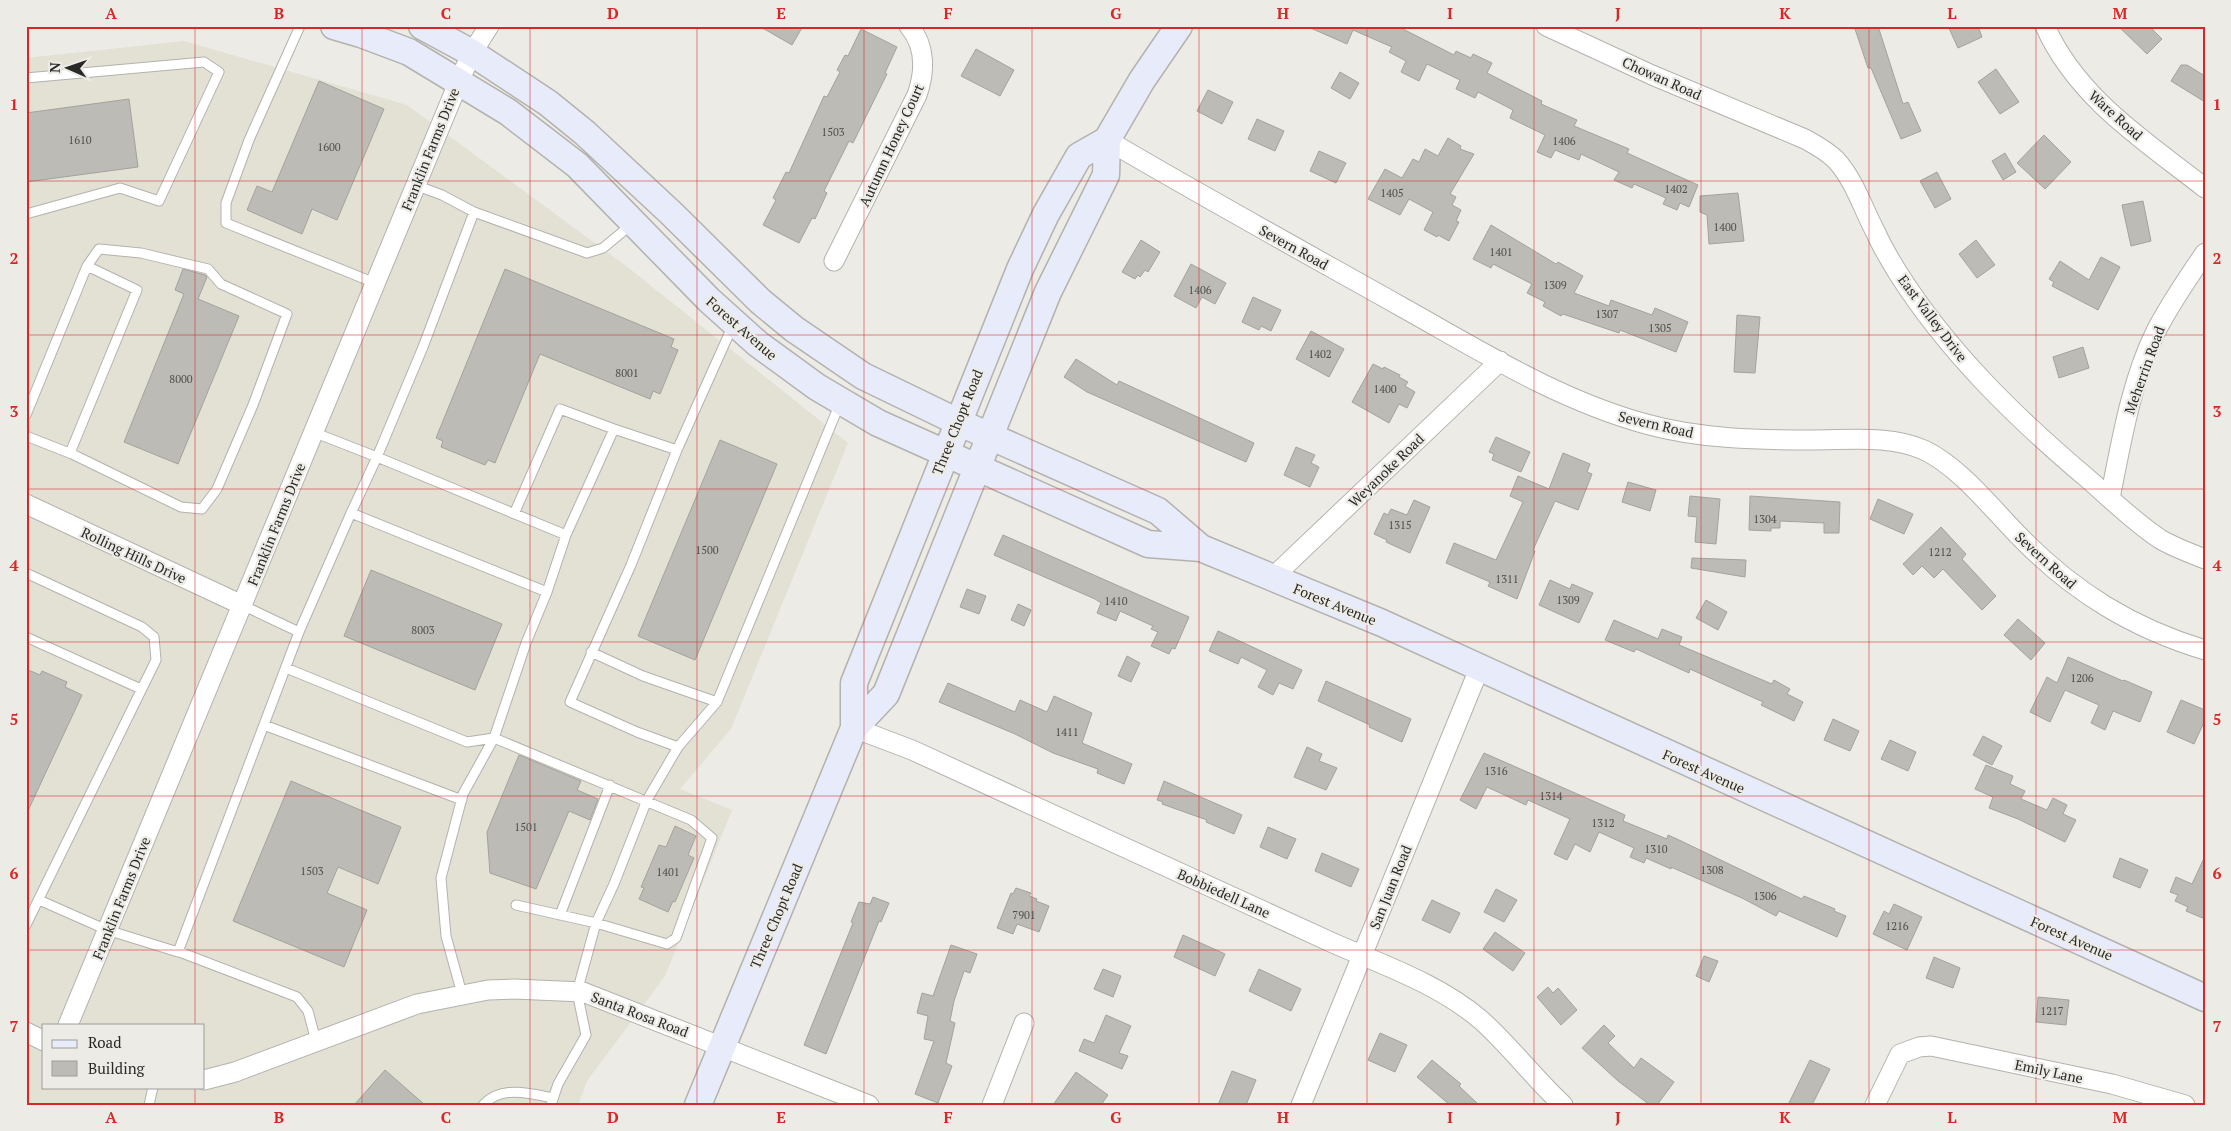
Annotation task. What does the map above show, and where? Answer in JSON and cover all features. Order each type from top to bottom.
[{"type":"main road","name":"Forest Avenue","points":[[334,26],[410,52],[508,112],[577,165],[734,323],[788,367],[841,402],[878,423],[1148,544],[1200,548]]},
{"type":"main road","name":"Forest Avenue","points":[[422,26],[472,53],[529,89],[585,134],[672,214],[760,301],[794,329],[863,376],[958,422],[1158,512],[1200,548],[1271,579],[1382,623],[1479,669],[2205,998]]},
{"type":"main road","name":"Three Chopt Road","points":[[698,1105],[854,728],[886,694],[1048,292],[1106,175],[1107,140],[1142,80],[1179,26]]},
{"type":"main road","name":"Three Chopt Road","points":[[854,728],[854,683],[945,452],[1020,269],[1046,214],[1079,156],[1107,140]]},
{"type":"street","name":"Franklin Farms Drive","points":[[68,1024],[415,185],[472,53],[489,26]]},
{"type":"street","name":"Autumn Honey Court","points":[[834,261],[922,83],[923,68],[920,44],[909,26]]},
{"type":"street","name":"Chowan Road","points":[[1546,26],[1778,128]]},
{"type":"street","name":"Ware Road","points":[[2045,26],[2065,63],[2089,93],[2118,120],[2205,188]]},
{"type":"street","name":"East Valley Drive","points":[[1778,128],[1805,139],[1835,160],[1852,184],[1876,235],[1898,272],[1928,316],[1962,357],[2011,410],[2052,449],[2160,539],[2205,559]]},
{"type":"street","name":"Severn Road","points":[[1107,140],[1176,181],[1522,374],[1618,416],[1686,433],[1733,438],[1844,439],[1890,442],[1926,451],[1943,462],[1976,491],[2047,564],[2072,585],[2130,621],[2182,643],[2205,650]]},
{"type":"street","name":"Meherrin Road","points":[[2110,498],[2134,392],[2155,333],[2173,300],[2205,253]]},
{"type":"street","name":"Weyanoke Road","points":[[1271,579],[1500,361]]},
{"type":"street","name":"Rolling Hills Drive","points":[[26,504],[242,605]]},
{"type":"street","name":"San Juan Road","points":[[1300,1105],[1479,669]]},
{"type":"street","name":"Bobbiedell Lane","points":[[854,728],[912,750],[1440,993],[1480,1020],[1563,1105]]},
{"type":"street","name":"Santa Rosa Road","points":[[205,1080],[235,1072],[417,1004],[462,994],[514,989],[583,992],[651,1017],[869,1105]]},
{"type":"street","points":[[992,1105],[1024,1023]]},
{"type":"street","points":[[26,1032],[42,1040]]},
{"type":"street","name":"Emily Lane","points":[[1875,1105],[1900,1054],[1912,1049],[1931,1046],[2112,1084],[2185,1105]]},
{"type":"lane","points":[[300,26],[249,140],[226,203],[226,223],[375,283]]},
{"type":"lane","points":[[26,78],[204,62],[219,72],[159,201],[120,188],[26,214]]},
{"type":"lane","points":[[415,185],[442,195],[474,212],[587,253],[603,248],[634,224]]},
{"type":"lane","points":[[177,951],[299,632],[377,457],[423,347],[474,212]]},
{"type":"lane","points":[[26,415],[87,266],[99,249],[141,253],[208,269],[221,284],[287,314],[253,405],[218,489],[202,509],[181,507],[70,453],[26,436]]},
{"type":"lane","points":[[70,453],[137,290],[87,266]]},
{"type":"lane","points":[[678,747],[637,732],[570,702],[630,565],[677,450],[734,323]]},
{"type":"lane","points":[[483,1105],[490,1097],[521,1091],[552,1102],[558,1084],[586,1035],[577,992],[596,923],[614,884],[647,800],[678,747],[717,702],[841,402]]},
{"type":"lane","points":[[514,514],[560,409],[677,450]]},
{"type":"lane","points":[[462,994],[446,936],[441,878],[462,800],[494,738],[526,643],[547,592],[566,535],[614,429]]},
{"type":"lane","points":[[313,432],[566,535]]},
{"type":"lane","points":[[351,513],[547,592]]},
{"type":"lane","points":[[26,573],[142,626],[154,637],[156,660],[26,925]]},
{"type":"lane","points":[[242,605],[299,632]]},
{"type":"lane","points":[[26,637],[141,689]]},
{"type":"lane","points":[[591,652],[644,676],[717,702]]},
{"type":"lane","points":[[286,668],[467,742],[494,738],[647,800],[691,820],[712,838],[676,938],[667,944],[596,923],[516,905]]},
{"type":"lane","points":[[264,725],[462,800]]},
{"type":"lane","points":[[560,915],[610,785]]},
{"type":"lane","points":[[38,900],[108,930],[177,951],[297,997],[308,1011],[316,1041]]},
{"type":"lane","points":[[149,1105],[153,1088]]},
{"type":"shaded area","points":[[184,41],[407,105],[630,269],[848,443],[731,729],[680,789],[732,810],[665,976],[587,1081],[578,1105],[26,1105],[26,58]]},
{"type":"building","points":[[759,26],[803,26],[792,45]]},
{"type":"building","points":[[1306,26],[1397,26],[1454,55],[1456,51],[1471,58],[1473,54],[1492,63],[1487,73],[1542,101],[1541,104],[1577,120],[1574,126],[1629,149],[1627,153],[1698,185],[1689,207],[1680,203],[1677,210],[1663,204],[1666,198],[1634,184],[1632,188],[1614,180],[1619,172],[1581,154],[1579,160],[1555,150],[1551,158],[1537,152],[1545,135],[1510,118],[1513,110],[1478,92],[1475,98],[1456,89],[1460,80],[1427,64],[1419,81],[1401,72],[1406,61],[1389,52],[1392,47],[1353,30],[1347,44]]},
{"type":"building","points":[[1854,26],[1878,26],[1903,104],[1908,102],[1921,131],[1901,139],[1871,68],[1868,68]]},
{"type":"building","points":[[1948,26],[1978,26],[1982,37],[1958,48]]},
{"type":"building","points":[[2118,26],[2149,26],[2162,39],[2147,54]]},
{"type":"building","points":[[861,29],[897,47],[885,73],[887,74],[853,143],[849,141],[824,191],[827,193],[815,219],[812,218],[799,243],[763,225],[776,200],[773,198],[786,172],[789,173],[824,96],[827,97],[840,72],[837,70],[845,55],[848,56]]},
{"type":"building","points":[[976,49],[1014,70],[1000,96],[961,76]]},
{"type":"building","points":[[2181,65],[2187,65],[2205,76],[2205,102],[2171,81]]},
{"type":"building","points":[[1996,69],[2019,102],[2000,114],[1978,82]]},
{"type":"building","points":[[1340,72],[1359,83],[1350,99],[1331,88]]},
{"type":"building","points":[[319,81],[384,109],[337,220],[312,209],[302,234],[247,210],[257,186],[272,192]]},
{"type":"building","points":[[1208,90],[1233,102],[1222,124],[1197,111]]},
{"type":"building","points":[[129,99],[138,167],[26,182],[26,113]]},
{"type":"building","points":[[1257,119],[1284,131],[1275,151],[1248,139]]},
{"type":"building","points":[[2044,135],[2071,162],[2045,189],[2017,163]]},
{"type":"building","points":[[1448,138],[1461,146],[1460,149],[1474,154],[1450,194],[1456,197],[1452,205],[1461,210],[1456,221],[1459,222],[1449,241],[1424,230],[1433,212],[1409,199],[1400,215],[1368,199],[1385,169],[1402,178],[1413,159],[1419,162],[1425,149],[1438,156]]},
{"type":"building","points":[[1319,151],[1346,163],[1336,183],[1310,171]]},
{"type":"building","points":[[2005,153],[2016,172],[2003,180],[1992,161]]},
{"type":"building","points":[[1937,172],[1951,199],[1935,208],[1920,181]]},
{"type":"building","points":[[1738,193],[1744,241],[1709,244],[1707,215],[1700,212],[1700,196]]},
{"type":"building","points":[[2143,201],[2151,241],[2131,246],[2122,205]]},
{"type":"building","points":[[1491,225],[1556,264],[1558,262],[1583,276],[1574,293],[1609,306],[1611,300],[1652,315],[1655,308],[1688,322],[1676,352],[1620,330],[1619,333],[1563,314],[1561,316],[1543,306],[1545,302],[1527,293],[1532,284],[1493,264],[1491,268],[1473,259]]},
{"type":"building","points":[[1141,240],[1160,252],[1148,272],[1145,270],[1140,277],[1138,275],[1135,279],[1122,272]]},
{"type":"building","points":[[1976,240],[1995,265],[1977,278],[1959,254]]},
{"type":"building","points":[[2101,257],[2120,267],[2098,310],[2052,286],[2054,282],[2049,279],[2060,261],[2089,280]]},
{"type":"building","points":[[1191,264],[1226,283],[1215,304],[1202,297],[1196,308],[1174,296]]},
{"type":"building","points":[[183,269],[207,277],[198,299],[239,316],[178,464],[124,442],[184,294],[175,290]]},
{"type":"building","points":[[505,269],[674,339],[671,347],[678,350],[660,394],[653,391],[650,399],[540,354],[495,463],[488,460],[485,465],[441,447],[443,441],[436,438]]},
{"type":"building","points":[[1253,297],[1281,310],[1271,331],[1261,326],[1259,330],[1242,322]]},
{"type":"building","points":[[1737,315],[1760,317],[1755,373],[1734,372]]},
{"type":"building","points":[[1311,331],[1344,349],[1329,377],[1296,359]]},
{"type":"building","points":[[2083,347],[2089,368],[2059,378],[2053,357]]},
{"type":"building","points":[[1076,359],[1117,385],[1119,381],[1254,443],[1246,462],[1087,392],[1064,377]]},
{"type":"building","points":[[1373,364],[1400,375],[1399,377],[1408,382],[1405,386],[1415,392],[1407,408],[1399,404],[1389,423],[1352,402]]},
{"type":"building","points":[[1496,437],[1530,452],[1521,472],[1492,460],[1494,454],[1489,452]]},
{"type":"building","points":[[720,440],[777,464],[695,660],[638,636]]},
{"type":"building","points":[[1296,447],[1315,455],[1311,463],[1319,467],[1310,487],[1284,475]]},
{"type":"building","points":[[1563,453],[1590,464],[1587,472],[1592,474],[1578,510],[1555,501],[1533,550],[1535,551],[1517,599],[1488,586],[1490,582],[1446,563],[1454,543],[1496,560],[1523,502],[1510,496],[1518,476],[1549,489]]},
{"type":"building","points":[[1628,482],[1656,490],[1650,511],[1622,502]]},
{"type":"building","points":[[1690,496],[1720,499],[1716,544],[1695,542],[1697,517],[1688,516]]},
{"type":"building","points":[[1750,496],[1840,502],[1839,533],[1824,533],[1824,523],[1780,521],[1780,528],[1771,528],[1771,531],[1749,530]]},
{"type":"building","points":[[1878,499],[1913,514],[1904,534],[1870,519]]},
{"type":"building","points":[[1414,500],[1430,507],[1410,553],[1374,534],[1384,513],[1388,515],[1391,509],[1407,515]]},
{"type":"building","points":[[1941,527],[1966,554],[1962,559],[1996,596],[1982,610],[1943,569],[1934,578],[1922,566],[1913,575],[1903,564]]},
{"type":"building","points":[[1003,535],[1189,617],[1175,649],[1172,648],[1169,654],[1151,646],[1158,632],[1151,629],[1153,626],[1120,611],[1116,621],[1097,613],[1101,603],[1095,599],[994,555]]},
{"type":"building","points":[[1692,558],[1746,560],[1745,577],[1691,568]]},
{"type":"building","points":[[371,570],[502,624],[475,690],[344,636]]},
{"type":"building","points":[[1550,580],[1570,589],[1572,584],[1593,593],[1579,623],[1539,605]]},
{"type":"building","points":[[967,589],[986,596],[979,614],[960,607]]},
{"type":"building","points":[[1706,600],[1727,612],[1718,630],[1696,618]]},
{"type":"building","points":[[1018,604],[1031,610],[1024,626],[1011,620]]},
{"type":"building","points":[[2018,619],[2045,643],[2031,660],[2004,635]]},
{"type":"building","points":[[1614,620],[1658,639],[1662,629],[1682,637],[1679,645],[1772,684],[1774,680],[1790,689],[1787,694],[1803,702],[1794,721],[1761,705],[1763,702],[1690,669],[1689,673],[1636,649],[1634,652],[1605,640]]},
{"type":"building","points":[[1218,631],[1302,670],[1293,689],[1279,683],[1273,695],[1258,687],[1267,670],[1241,657],[1238,664],[1209,651]]},
{"type":"building","points":[[1127,656],[1140,663],[1131,682],[1118,676]]},
{"type":"building","points":[[2068,657],[2152,692],[2140,722],[2113,711],[2105,730],[2091,723],[2099,705],[2065,690],[2050,722],[2030,712],[2047,677],[2057,683]]},
{"type":"building","points":[[26,669],[40,675],[42,671],[67,682],[65,687],[82,695],[26,815]]},
{"type":"building","points":[[1326,681],[1411,719],[1402,742],[1318,701]]},
{"type":"building","points":[[948,683],[1015,712],[1020,700],[1047,712],[1054,696],[1092,713],[1082,743],[1132,764],[1124,784],[1097,773],[1098,769],[1053,753],[1015,734],[939,702]]},
{"type":"building","points":[[2181,700],[2205,710],[2205,720],[2194,744],[2167,732]]},
{"type":"building","points":[[1833,719],[1859,731],[1850,751],[1824,740]]},
{"type":"building","points":[[1983,736],[2002,746],[1992,765],[1973,755]]},
{"type":"building","points":[[1890,740],[1916,752],[1908,771],[1881,759]]},
{"type":"building","points":[[1307,747],[1322,754],[1319,761],[1337,768],[1326,790],[1294,777]]},
{"type":"building","points":[[1484,753],[1625,815],[1623,821],[1667,839],[1668,835],[1802,899],[1804,896],[1835,909],[1834,911],[1846,916],[1837,937],[1779,911],[1776,916],[1742,898],[1671,867],[1671,869],[1646,858],[1644,863],[1630,857],[1634,848],[1599,832],[1590,852],[1575,844],[1567,860],[1554,854],[1570,819],[1528,800],[1526,805],[1487,787],[1476,809],[1460,800]]},
{"type":"building","points":[[519,755],[581,781],[577,790],[598,799],[590,820],[569,811],[536,889],[490,873],[487,832]]},
{"type":"building","points":[[1986,765],[2013,776],[2010,784],[2025,791],[2021,799],[2047,810],[2053,798],[2067,805],[2063,814],[2076,820],[2065,842],[2018,819],[1989,808],[1993,797],[1975,789]]},
{"type":"building","points":[[291,781],[401,827],[378,884],[338,867],[327,893],[367,910],[344,967],[233,921]]},
{"type":"building","points":[[1164,781],[1242,815],[1234,834],[1206,822],[1207,820],[1162,804],[1163,802],[1157,800]]},
{"type":"building","points":[[675,826],[696,836],[688,855],[694,858],[675,902],[673,901],[668,912],[639,899],[644,888],[641,887],[659,845],[666,847]]},
{"type":"building","points":[[1268,827],[1296,839],[1287,859],[1260,847]]},
{"type":"building","points":[[1322,853],[1359,869],[1351,887],[1315,871]]},
{"type":"building","points":[[2205,856],[2205,919],[2186,911],[2188,907],[2175,901],[2178,895],[2170,892],[2176,877],[2192,884]]},
{"type":"building","points":[[2120,858],[2148,870],[2140,888],[2113,877]]},
{"type":"building","points":[[1016,888],[1031,893],[1029,896],[1049,906],[1039,932],[1017,924],[1013,934],[997,928],[1011,893],[1013,894]]},
{"type":"building","points":[[1496,889],[1517,900],[1504,922],[1484,912]]},
{"type":"building","points":[[873,897],[889,903],[881,922],[879,921],[826,1054],[804,1045],[853,923],[851,922],[859,902],[870,904]]},
{"type":"building","points":[[1432,900],[1460,913],[1450,933],[1422,920]]},
{"type":"building","points":[[1894,904],[1922,917],[1907,950],[1873,934],[1884,911],[1889,914]]},
{"type":"building","points":[[1495,932],[1525,953],[1513,971],[1483,949]]},
{"type":"building","points":[[1183,935],[1225,954],[1215,976],[1174,957]]},
{"type":"building","points":[[951,945],[977,954],[970,973],[964,971],[954,1001],[950,1021],[955,1023],[946,1063],[952,1066],[938,1103],[915,1094],[934,1041],[924,1039],[928,1016],[917,1013],[922,993],[933,996]]},
{"type":"building","points":[[1704,956],[1718,961],[1709,982],[1696,976]]},
{"type":"building","points":[[1934,957],[1960,968],[1953,988],[1926,978]]},
{"type":"building","points":[[1103,969],[1121,976],[1113,997],[1094,989]]},
{"type":"building","points":[[1259,969],[1301,989],[1291,1011],[1249,991]]},
{"type":"building","points":[[1548,987],[1553,993],[1558,988],[1577,1010],[1561,1025],[1537,997]]},
{"type":"building","points":[[2038,997],[2069,1000],[2066,1025],[2036,1022]]},
{"type":"building","points":[[1106,1015],[1131,1026],[1119,1053],[1128,1056],[1122,1069],[1079,1051],[1084,1039],[1094,1043]]},
{"type":"building","points":[[1604,1025],[1615,1036],[1608,1043],[1634,1068],[1641,1058],[1674,1082],[1657,1105],[1650,1105],[1618,1081],[1582,1048]]},
{"type":"building","points":[[1380,1033],[1407,1045],[1395,1072],[1368,1060]]},
{"type":"building","points":[[1432,1060],[1461,1084],[1459,1086],[1479,1105],[1450,1105],[1417,1077]]},
{"type":"building","points":[[1810,1060],[1830,1069],[1812,1105],[1788,1105]]},
{"type":"building","points":[[385,1070],[425,1105],[354,1105]]},
{"type":"building","points":[[1232,1071],[1256,1080],[1246,1105],[1218,1105]]},
{"type":"building","points":[[1076,1072],[1108,1095],[1101,1105],[1053,1105]]}]
